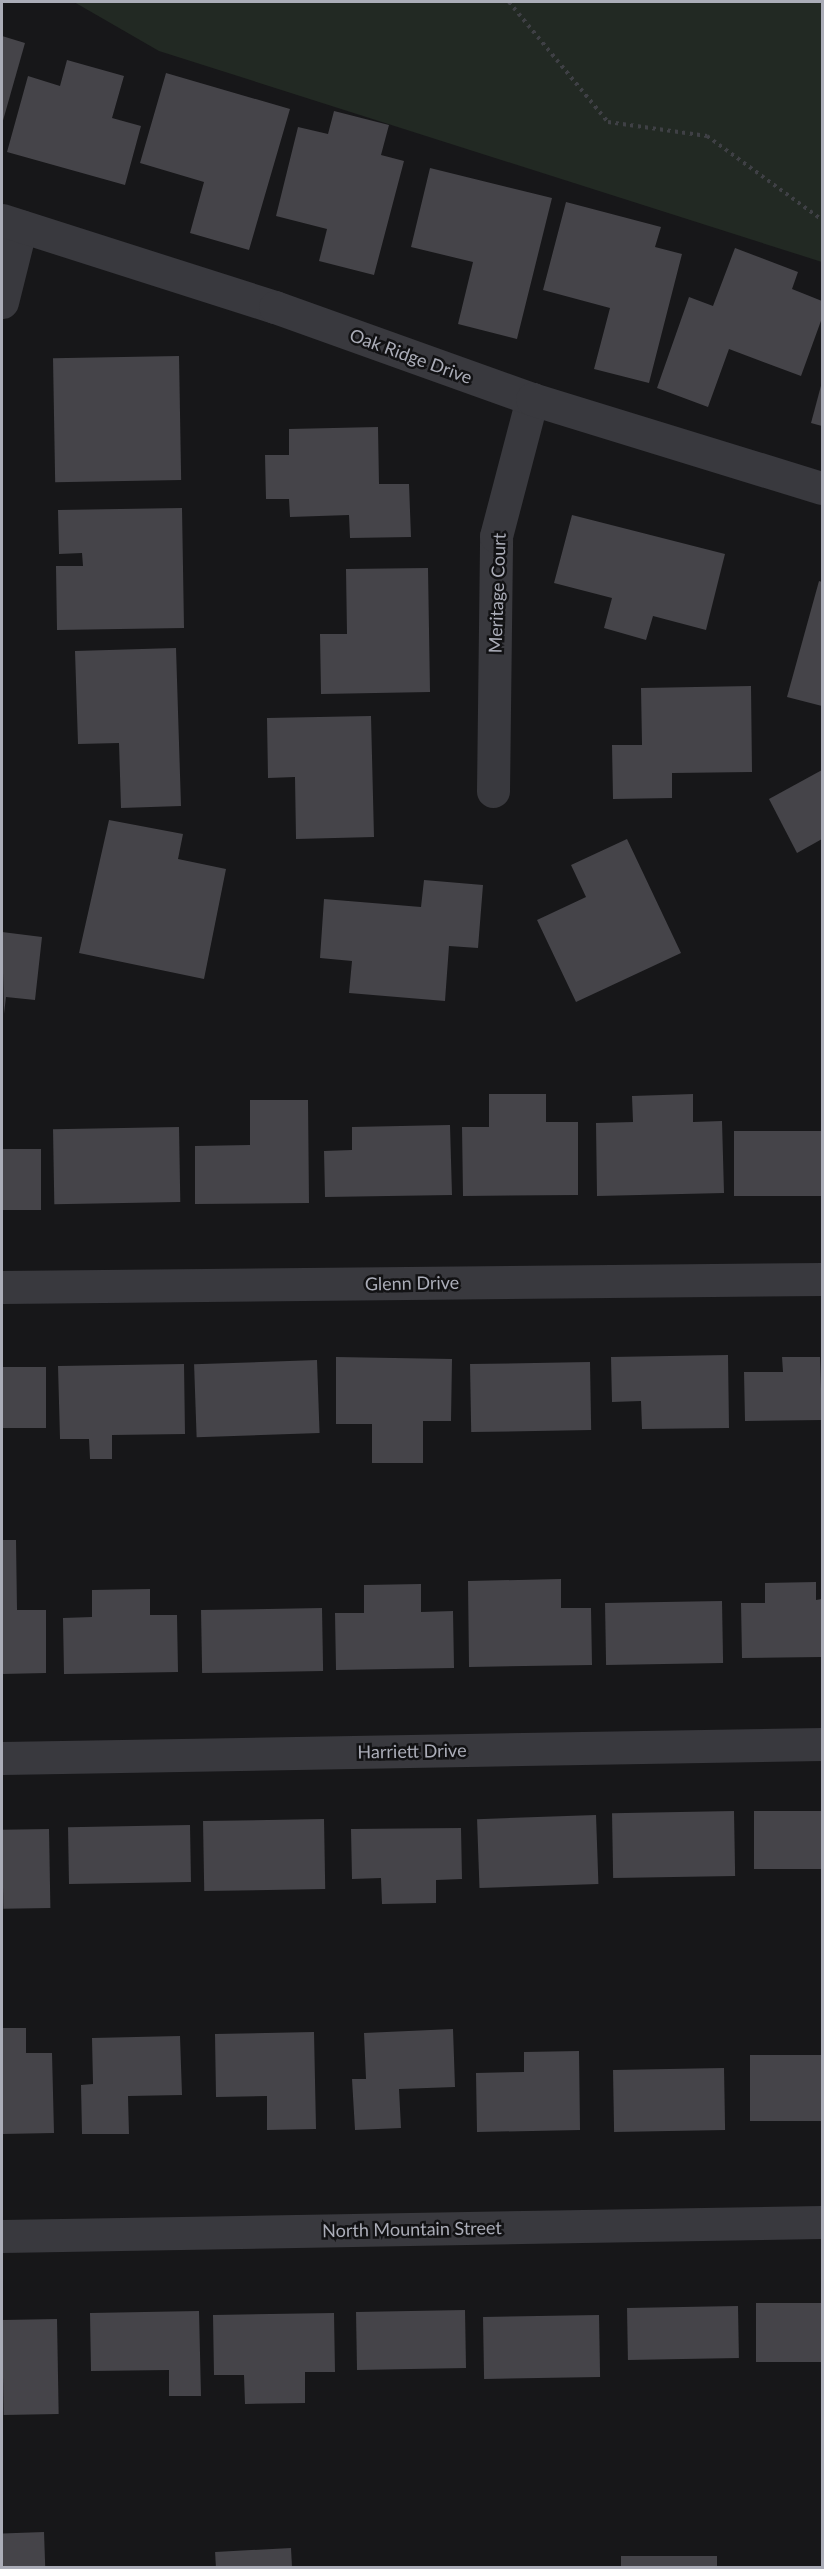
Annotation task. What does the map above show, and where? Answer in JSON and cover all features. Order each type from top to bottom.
[{"type":"street","points":[[2,302],[11,223]]},
{"type":"street","name":"Oak Ridge Drive","points":[[11,223],[275,307],[532,399],[822,488]]},
{"type":"street","name":"Meritage Court","points":[[493,790],[496,536],[532,399]]},
{"type":"street","name":"Glenn Drive","points":[[2,1287],[822,1279]]},
{"type":"street","name":"Harriett Drive","points":[[2,1758],[822,1744]]},
{"type":"street","name":"North Mountain Street","points":[[2,2236],[822,2222]]},
{"type":"path","points":[[509,2],[608,122],[707,136],[822,220]]},
{"type":"shaded area","points":[[74,2],[822,2],[822,262],[159,51]]},
{"type":"building","points":[[2,36],[25,43],[2,124]]},
{"type":"building","points":[[67,60],[124,76],[112,118],[141,126],[125,185],[7,152],[28,76],[60,86]]},
{"type":"building","points":[[166,73],[290,109],[249,250],[190,233],[204,182],[140,163]]},
{"type":"building","points":[[334,111],[389,125],[381,155],[404,161],[374,275],[319,261],[327,229],[276,216],[298,127],[328,134]]},
{"type":"building","points":[[430,168],[552,198],[517,339],[458,324],[473,262],[411,247]]},
{"type":"building","points":[[566,202],[661,227],[655,247],[682,254],[649,383],[594,369],[610,308],[543,290]]},
{"type":"building","points":[[735,248],[798,272],[792,289],[822,301],[822,318],[801,376],[729,349],[708,407],[657,388],[689,297],[713,306]]},
{"type":"building","points":[[179,356],[181,480],[55,482],[53,358]]},
{"type":"building","points":[[822,382],[822,426],[811,423]]},
{"type":"building","points":[[378,427],[379,484],[409,484],[411,537],[350,538],[349,515],[290,517],[289,499],[266,499],[265,455],[289,455],[289,429]]},
{"type":"building","points":[[182,508],[184,628],[57,630],[56,566],[83,566],[82,553],[59,554],[58,510]]},
{"type":"building","points":[[572,515],[725,554],[706,630],[653,616],[646,640],[604,628],[612,598],[554,583]]},
{"type":"building","points":[[428,568],[430,692],[321,694],[320,634],[347,634],[346,569]]},
{"type":"building","points":[[819,581],[822,582],[822,706],[787,697]]},
{"type":"building","points":[[176,648],[181,806],[121,808],[119,743],[78,744],[75,651]]},
{"type":"building","points":[[751,686],[752,772],[672,773],[672,798],[613,799],[612,745],[642,745],[641,688]]},
{"type":"building","points":[[371,716],[374,837],[296,839],[295,777],[268,778],[267,718]]},
{"type":"building","points":[[822,770],[822,839],[797,853],[769,799]]},
{"type":"building","points":[[109,820],[183,834],[178,859],[226,869],[204,979],[79,953]]},
{"type":"building","points":[[627,839],[681,953],[576,1002],[537,920],[586,897],[571,865]]},
{"type":"building","points":[[424,880],[483,885],[478,948],[449,946],[445,1001],[349,993],[352,961],[320,958],[324,899],[421,907]]},
{"type":"building","points":[[2,932],[42,937],[35,1000],[6,997],[4,1014]]},
{"type":"building","points":[[489,1094],[546,1094],[546,1122],[578,1122],[578,1195],[463,1196],[462,1127],[489,1127]]},
{"type":"building","points":[[693,1094],[693,1122],[722,1121],[724,1193],[597,1196],[596,1123],[633,1122],[632,1096]]},
{"type":"building","points":[[250,1100],[308,1100],[309,1203],[195,1204],[195,1146],[250,1145]]},
{"type":"building","points":[[450,1125],[452,1195],[325,1197],[324,1151],[352,1150],[352,1127]]},
{"type":"building","points":[[179,1127],[180,1202],[54,1204],[53,1129]]},
{"type":"building","points":[[734,1131],[822,1131],[822,1196],[734,1196]]},
{"type":"building","points":[[2,1149],[41,1149],[41,1210],[2,1210]]},
{"type":"building","points":[[728,1355],[729,1428],[642,1429],[641,1401],[612,1402],[611,1357]]},
{"type":"building","points":[[336,1357],[452,1359],[451,1421],[423,1421],[423,1463],[372,1463],[372,1424],[336,1424]]},
{"type":"building","points":[[782,1357],[820,1357],[822,1420],[745,1421],[744,1372],[783,1372]]},
{"type":"building","points":[[317,1360],[320,1433],[197,1437],[194,1364]]},
{"type":"building","points":[[590,1362],[591,1430],[471,1432],[470,1364]]},
{"type":"building","points":[[184,1364],[185,1434],[112,1435],[112,1459],[90,1459],[89,1439],[60,1439],[58,1366]]},
{"type":"building","points":[[2,1367],[46,1367],[46,1428],[2,1428]]},
{"type":"building","points":[[2,1540],[16,1540],[17,1610],[46,1610],[46,1673],[2,1674]]},
{"type":"building","points":[[561,1579],[561,1608],[591,1608],[592,1665],[469,1667],[468,1581]]},
{"type":"building","points":[[816,1582],[816,1600],[822,1599],[822,1657],[742,1658],[741,1603],[765,1603],[765,1583]]},
{"type":"building","points":[[421,1584],[421,1612],[453,1611],[454,1668],[336,1670],[335,1613],[364,1613],[364,1585]]},
{"type":"building","points":[[150,1589],[150,1615],[177,1615],[178,1672],[64,1674],[63,1618],[92,1617],[92,1590]]},
{"type":"building","points":[[722,1601],[723,1663],[606,1665],[605,1603]]},
{"type":"building","points":[[322,1608],[323,1671],[202,1673],[201,1610]]},
{"type":"building","points":[[734,1811],[735,1876],[613,1878],[612,1813]]},
{"type":"building","points":[[754,1811],[822,1811],[822,1869],[754,1869]]},
{"type":"building","points":[[596,1815],[598,1884],[479,1888],[477,1819]]},
{"type":"building","points":[[324,1819],[325,1889],[204,1891],[203,1821]]},
{"type":"building","points":[[190,1825],[191,1882],[69,1884],[68,1827]]},
{"type":"building","points":[[461,1828],[462,1879],[436,1880],[436,1903],[382,1904],[381,1878],[352,1879],[351,1829]]},
{"type":"building","points":[[49,1829],[50,1908],[3,1909],[2,1830]]},
{"type":"building","points":[[2,2028],[26,2028],[26,2053],[52,2053],[54,2133],[2,2134]]},
{"type":"building","points":[[453,2029],[455,2087],[399,2089],[401,2128],[355,2130],[352,2079],[366,2079],[364,2033]]},
{"type":"building","points":[[314,2032],[316,2129],[267,2130],[267,2096],[216,2097],[215,2034]]},
{"type":"building","points":[[180,2036],[182,2095],[128,2096],[129,2134],[82,2134],[81,2085],[93,2084],[92,2038]]},
{"type":"building","points":[[579,2051],[580,2130],[477,2132],[476,2073],[524,2072],[524,2052]]},
{"type":"building","points":[[750,2055],[822,2055],[822,2121],[750,2121]]},
{"type":"building","points":[[724,2068],[725,2130],[614,2132],[613,2070]]},
{"type":"building","points":[[756,2303],[822,2303],[822,2362],[756,2362]]},
{"type":"building","points":[[738,2306],[739,2358],[628,2360],[627,2308]]},
{"type":"building","points":[[465,2310],[466,2368],[357,2370],[356,2312]]},
{"type":"building","points":[[199,2311],[201,2396],[169,2396],[169,2370],[91,2371],[90,2313]]},
{"type":"building","points":[[334,2313],[335,2372],[305,2372],[305,2403],[245,2404],[244,2375],[214,2375],[213,2315]]},
{"type":"building","points":[[599,2315],[600,2377],[484,2379],[483,2317]]},
{"type":"building","points":[[57,2319],[59,2414],[4,2415],[2,2320]]},
{"type":"building","points":[[44,2532],[45,2568],[3,2568],[2,2533]]},
{"type":"building","points":[[291,2548],[292,2568],[216,2568],[215,2552]]},
{"type":"building","points":[[621,2556],[717,2556],[717,2568],[621,2568]]}]
